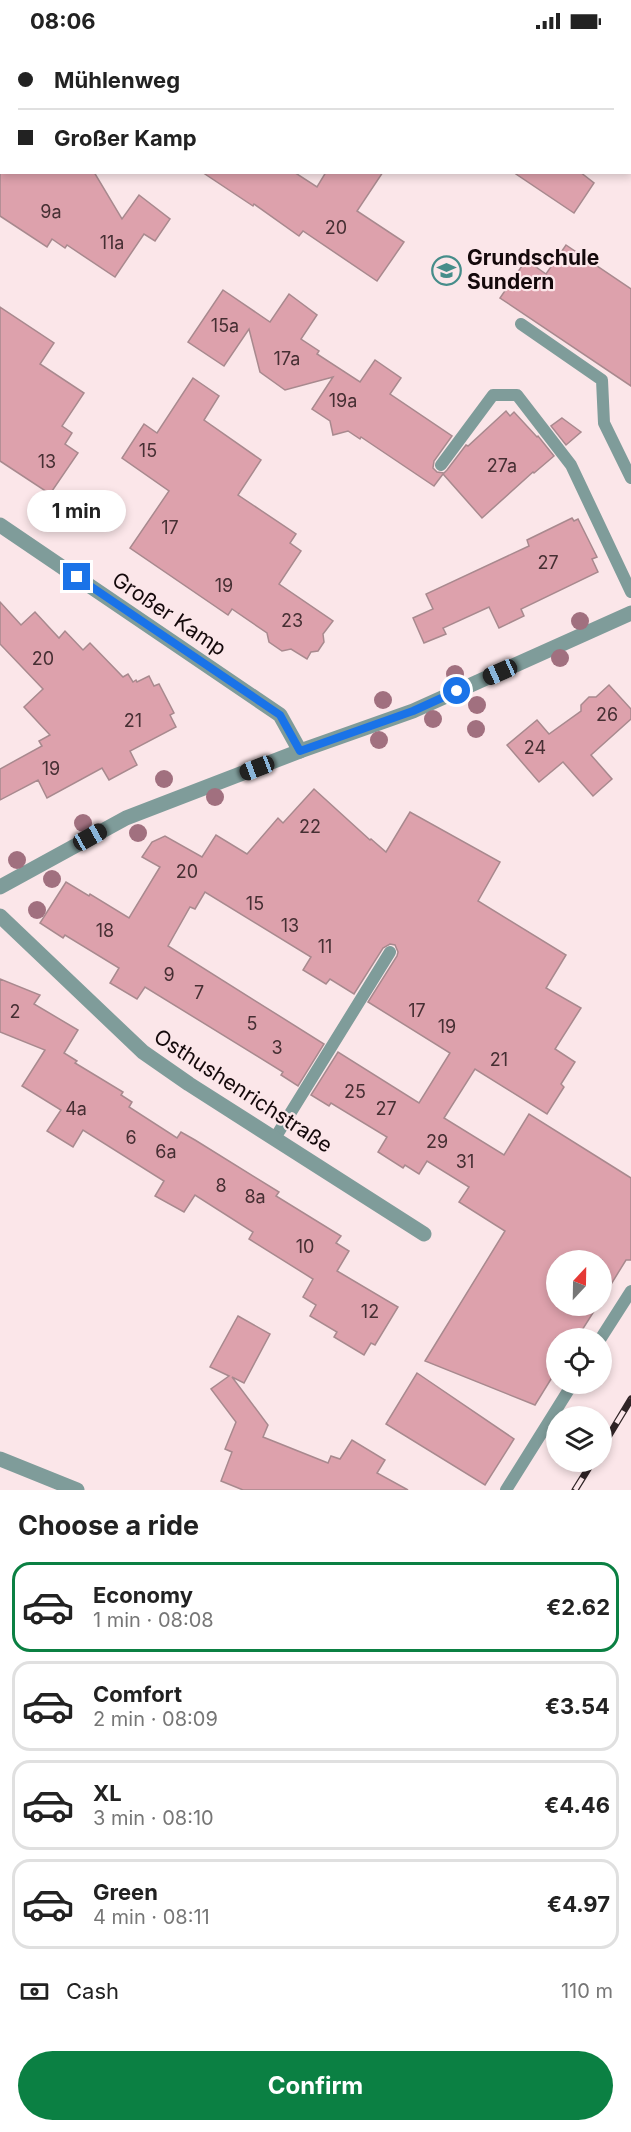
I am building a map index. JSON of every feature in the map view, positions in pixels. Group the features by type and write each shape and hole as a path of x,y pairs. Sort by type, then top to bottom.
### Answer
{"street":[{"name":"Großer Kamp","path":"0,525 280,715 300,751"},
{"path":"0,887 126,818 300,751 413,711 631,613"},
{"name":"Osthushenrichstraße","path":"0,916 143,1052 424,1234"},
{"path":"0,1459 77,1490"}],"lane":[{"path":"521,324 602,380 604,423 631,478"},
{"path":"441,465 493,395 517,395 571,465 631,592"},
{"path":"275,1138 390,952"},
{"path":"608,1328 631,1291"},
{"path":"506,1490 566,1394"}],"building":[{"path":"0,174 95,174 122,219 139,195 170,219 155,241 144,234 115,277 67,245 65,248 52,239 47,247 0,216"},
{"path":"205,174 297,174 317,187 325,174 382,174 357,211 404,242 377,281 303,231 299,236 254,204 253,206"},
{"path":"516,174 583,174 594,183 574,213"},
{"path":"566,245 631,289 631,386 500,298 526,260 546,274"},
{"path":"223,290 270,322 289,294 317,315 301,339 319,351 317,354 360,382 375,360 401,378 390,394 452,436 434,461 433,468 437,472 444,473 466,445 468,446 506,411 510,416 514,412 554,456 482,518 443,474 434,486 361,437 360,439 348,431 333,435 330,421 312,409 333,377 285,390 260,372 249,329 224,366 188,342"},
{"path":"0,307 54,343 40,364 84,393 62,426 72,433 65,444 78,453 50,494 0,461"},
{"path":"193,378 219,396 204,420 261,460 238,495 296,534 290,543 301,551 279,584 333,621 323,634 324,642 318,651 311,652 307,659 291,649 282,651 269,642 267,633 232,609 228,615 130,548 169,491 122,458 144,424 157,433"},
{"path":"562,418 581,432 566,445 551,426"},
{"path":"572,518 574,521 578,519 597,557 592,559 598,572 521,609 524,616 499,628 489,607 443,628 446,634 424,643 413,618 433,609 426,594 529,546 527,540"},
{"path":"0,602 21,625 35,612 59,638 65,631 83,650 90,643 123,677 128,674 133,682 149,676 154,686 159,684 174,713 170,715 176,727 130,751 137,765 109,780 102,768 47,798 38,780 0,800 0,769 42,746 39,741 50,735 24,707 43,689 0,644"},
{"path":"609,685 631,709 631,719 591,755 612,779 593,796 563,762 539,782 507,745 537,720 549,734 581,711 581,705 589,697 596,697"},
{"path":"314,789 386,852 410,812 500,862 478,901 566,955 546,988 581,1008 555,1049 575,1062 561,1084 564,1087 547,1114 475,1069 444,1118 504,1155 529,1114 631,1178 631,1260 626,1260 612,1283 612,1250 546,1250 546,1316 591,1316 583,1328 546,1328 546,1387 535,1405 425,1361 505,1231 459,1202 469,1187 427,1161 419,1174 405,1165 403,1168 378,1152 387,1137 331,1103 329,1106 311,1095 338,1052 419,1103 450,1053 368,1002 397,956 395,945 390,944 383,948 354,994 330,979 326,984 303,970 311,957 205,892 195,909 190,907 168,946 324,1044 298,1086 281,1075 283,1072 145,987 137,999 110,983 119,968 65,935 63,938 40,923 66,882 129,918 160,867 142,857 152,842 165,836 202,857 216,835 247,854 278,818 283,823"},
{"path":"0,979 40,995 34,1004 78,1030 64,1053 77,1061 75,1063 123,1092 121,1095 132,1102 129,1107 177,1138 181,1132 195,1140 279,1192 276,1196 341,1236 336,1243 349,1251 337,1271 398,1307 375,1345 371,1343 364,1355 334,1337 337,1332 310,1316 316,1305 303,1297 313,1279 249,1239 253,1232 195,1195 184,1212 155,1196 164,1181 83,1130 73,1147 47,1131 61,1110 22,1086 45,1050 0,1032"},
{"path":"238,1316 270,1334 244,1383 232,1377 268,1425 263,1437 328,1463 331,1456 340,1459 352,1440 385,1460 377,1473 408,1490 243,1490 221,1481 232,1452 225,1449 236,1422 211,1389 229,1376 210,1367"},
{"path":"417,1373 514,1439 485,1485 386,1424"}],"railway":[{"path":"612,1430 631,1399"},
{"path":"575,1490 586,1472"}],"place":[{"name":"Grundschule Sundern","path":"446,270"}],"route":[{"path":"77,577 280,715 300,751 413,711 457,691"}]}
